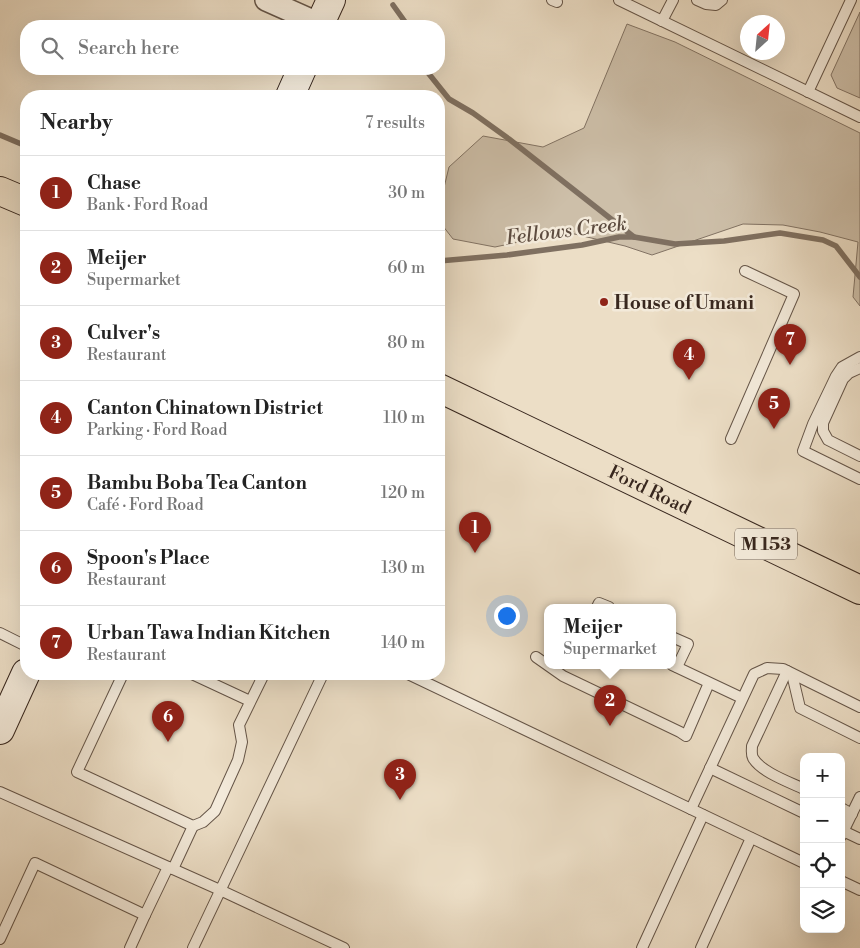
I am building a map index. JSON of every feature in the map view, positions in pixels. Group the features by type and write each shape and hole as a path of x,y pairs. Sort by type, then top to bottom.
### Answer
{"main road":[{"path":"322,20 331,0"},
{"path":"293,90 299,75"},
{"path":"0,191 20,199"},
{"name":"Ford Road","path":"445,391 860,590"},
{"path":"0,730 23,680"}],"street":[{"path":"266,0 309,20"}],"lane":[{"path":"619,0 860,118"},
{"path":"662,21 673,0"},
{"path":"696,0 706,4 716,4 722,0"},
{"path":"808,92 851,0"},
{"path":"730,439 794,294 745,271"},
{"path":"860,357 842,367 836,376 813,424 803,451 860,480"},
{"path":"860,368 849,373 843,379 823,423 823,431 828,440 860,456"},
{"path":"0,633 20,643"},
{"path":"676,639 688,644 676,663"},
{"path":"536,657 544,663"},
{"path":"676,667 742,698"},
{"path":"691,809 754,674 767,668 782,669 860,707"},
{"path":"553,669 563,676 686,736 709,682"},
{"path":"790,672 800,708 860,738"},
{"path":"790,672 752,746 752,756 758,765 800,788"},
{"path":"120,680 77,772 192,826"},
{"path":"205,680 250,701"},
{"path":"130,948 145,915 192,826 203,822 215,811 238,760 242,742 239,725 261,680"},
{"path":"193,948 320,680"},
{"path":"421,680 800,861"},
{"path":"710,768 800,811"},
{"path":"0,792 220,890 342,948"},
{"path":"845,827 860,797"},
{"path":"845,810 852,814"},
{"path":"642,948 703,815"},
{"path":"845,834 860,839"},
{"path":"700,948 751,838"},
{"path":"0,939 35,863 145,915"},
{"path":"845,883 860,890"}],"shaded area":[{"path":"860,12 860,98 837,88 831,75"},
{"path":"627,24 675,42 860,133 860,306 853,297 858,242 783,225 743,224 652,255 625,246 566,232 495,247 453,239 445,229 445,183 449,167 483,136 543,147 584,128"}],"waterway":[{"path":"393,5 404,20"},
{"path":"430,75 442,90"},
{"path":"445,94 449,99 473,113 509,139 634,237"},
{"name":"Fellows Creek","path":"0,135 20,143"},
{"name":"Fellows Creek","path":"445,260 507,255 582,245 619,237 634,237 675,244 724,241 780,233 823,240 836,246 860,277"}],"place":[{"name":"House of Umani","path":"604,302"},
{"name":"Urban Tawa Indian Kitchen","path":"790,365"},
{"name":"Canton Chinatown District","path":"689,380"},
{"name":"Bambu Boba Tea Canton","path":"774,429"},
{"name":"Chase","path":"475,553"},
{"name":"Meijer","path":"610,726"},
{"name":"Spoon's Place","path":"168,742"},
{"name":"Culver's","path":"400,800"}]}
